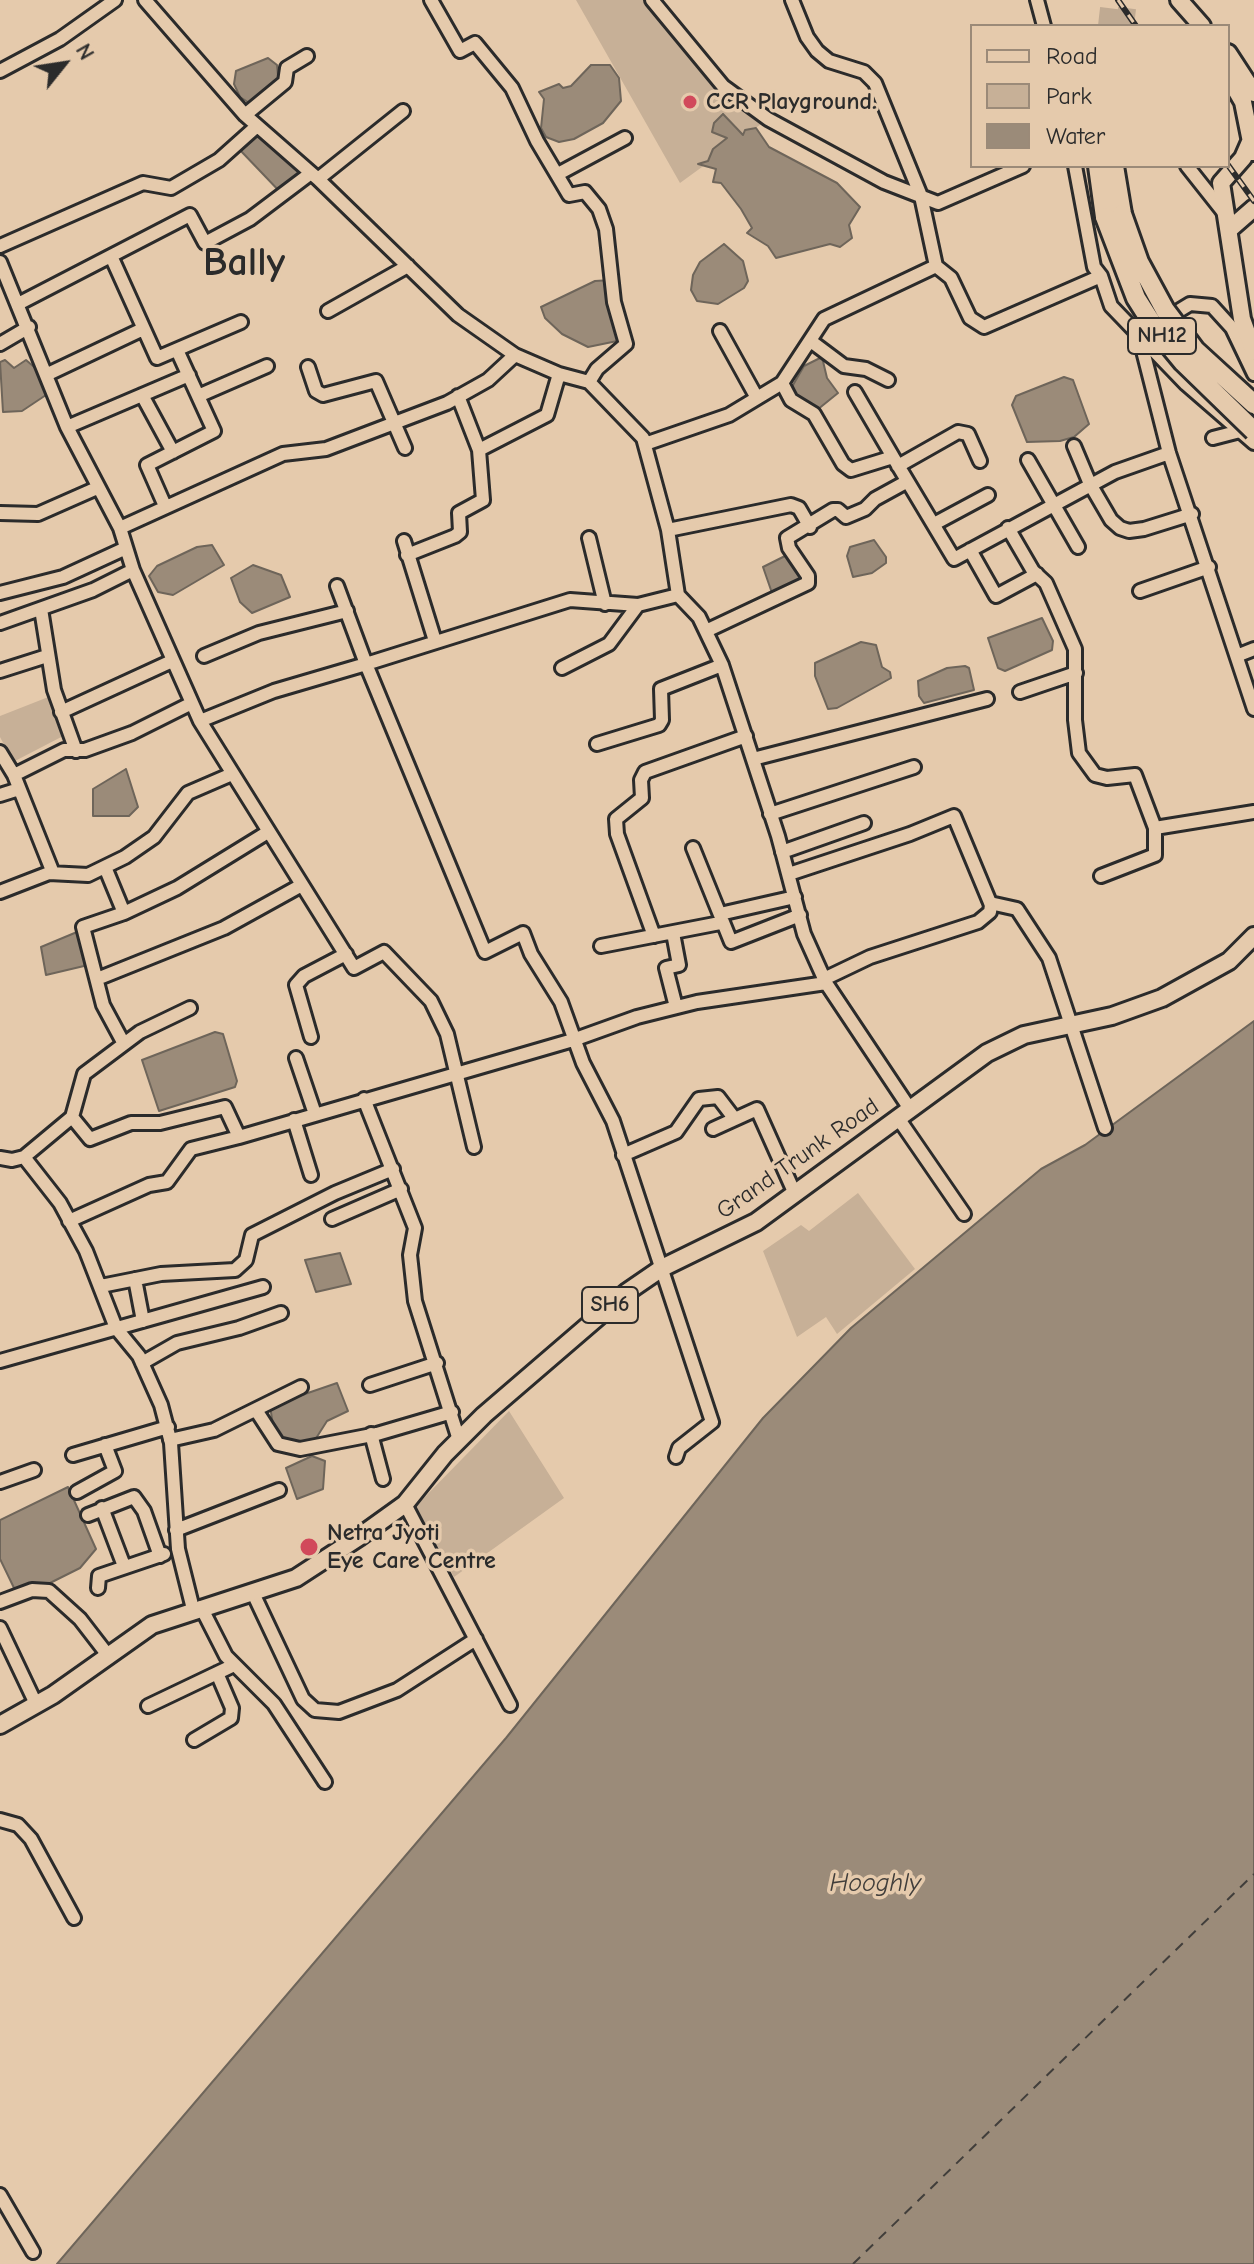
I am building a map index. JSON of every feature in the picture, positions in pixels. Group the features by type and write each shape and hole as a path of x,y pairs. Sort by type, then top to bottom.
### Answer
{"highway":[{"name":"NH12","path":"1099,168 1130,284 1155,328 1247,431"},
{"name":"NH12","path":"1114,168 1113,216 1165,310 1195,350 1254,404"}],"main road":[{"path":"1178,1 1195,24"},
{"path":"1230,56 1254,93"},
{"path":"1230,79 1243,102 1252,148 1221,183 1242,319 1254,352"},
{"path":"1229,223 1254,208"},
{"name":"Grand Trunk Road","path":"0,1725 152,1625 296,1578 405,1504 459,1440 593,1318 662,1268 739,1234 1005,1043 1134,1009 1185,986 1229,961 1254,936"}],"street":[{"path":"0,71 60,39 115,0"},
{"path":"145,0 245,115 314,176 458,315 515,355 559,374 589,382 632,424 645,444 668,530 678,595 699,617 722,665 800,915 825,981 964,1214"},
{"path":"431,0 460,51 475,43 512,88 537,141 569,195 585,192 599,209 606,229 614,302 626,344 597,369 589,382"},
{"path":"652,0 723,86 768,119 884,182 938,203 1018,168"},
{"path":"792,0 807,37 817,51 829,61 864,72 875,83 921,196 936,266 951,278 970,318 984,327 1101,276"},
{"path":"1037,0 1043,24"},
{"path":"245,115 285,82 287,68 307,56"},
{"path":"18,304 190,215 205,243 250,219 403,111"},
{"path":"0,246 143,183 171,188 219,160 257,126"},
{"path":"558,174 625,138"},
{"path":"1075,168 1094,267 1101,276 1111,306 1186,384 1247,431 1254,443"},
{"path":"1188,168 1229,223"},
{"path":"111,256 157,358 241,322"},
{"path":"0,262 29,327 67,427 120,528 133,570 200,721 300,886 354,968 384,952 431,1001 447,1034 474,1147"},
{"path":"328,311 408,266"},
{"path":"645,444 729,415 782,383 812,342 824,319 936,266"},
{"path":"1139,335 1190,304 1201,303 1223,314 1254,374"},
{"path":"0,344 29,327"},
{"path":"48,374 143,329"},
{"path":"720,331 757,398"},
{"path":"1139,335 1169,453 1239,655 1254,709"},
{"path":"812,342 844,366 866,369 888,380"},
{"path":"165,506 147,465 214,431 177,350"},
{"path":"120,528 283,454 326,449 458,396 488,380 515,355"},
{"path":"198,396 267,366"},
{"path":"308,367 316,391 323,395 376,381 405,448"},
{"path":"479,450 547,415 559,374"},
{"path":"67,427 189,375"},
{"path":"782,383 791,400 814,414 843,464 851,470 895,462 958,432 968,434 980,461"},
{"path":"855,392 954,559 1090,484 1169,453"},
{"path":"142,395 173,452"},
{"path":"407,555 455,536 460,532 459,513 482,502 479,450 458,396"},
{"path":"1213,438 1247,431"},
{"path":"1074,446 1090,484 1111,520 1129,531 1192,514"},
{"path":"1028,460 1078,547"},
{"path":"706,631 808,583 808,576 789,548 787,538 810,527 833,510 846,517 865,509 875,499 906,482"},
{"path":"0,513 38,514 97,488"},
{"path":"934,524 988,495"},
{"path":"668,530 791,505 799,508 810,527"},
{"path":"1008,528 1058,606 1075,649 1075,720 1079,753 1095,775 1107,778 1135,775 1155,828 1155,855 1101,876"},
{"path":"589,538 605,604"},
{"path":"404,541 435,641"},
{"path":"0,593 63,577 126,548"},
{"path":"970,550 996,596 1037,574"},
{"path":"1140,591 1209,567"},
{"path":"0,623 133,570"},
{"path":"337,586 485,952 523,933 531,954 561,1002 573,1040 608,1109 712,1422 679,1448 676,1457"},
{"path":"200,721 274,691 570,600 638,605 678,595"},
{"path":"562,668 609,644 638,605"},
{"path":"41,609 47,656 61,712 76,751"},
{"path":"204,656 259,633 347,611"},
{"path":"1239,655 1254,649"},
{"path":"0,671 47,656"},
{"path":"61,712 172,661"},
{"path":"597,744 659,725 662,722 661,689 722,665"},
{"path":"1020,692 1076,673"},
{"path":"753,759 987,699"},
{"path":"14,775 64,750 76,751 132,733 192,703"},
{"path":"654,936 617,834 616,819 642,798 641,780 645,772 746,736"},
{"path":"0,752 14,775 53,873"},
{"path":"770,814 914,767"},
{"path":"0,892 53,873 88,875 105,867 145,845 188,793 232,774"},
{"path":"0,795 19,789"},
{"path":"1155,828 1254,812"},
{"path":"69,1221 149,1185 167,1182 191,1149 455,1075 573,1040 637,1017 676,1007 825,981 870,957 978,922 990,912 990,903 954,816 789,874"},
{"path":"782,852 864,823"},
{"path":"124,1044 103,1005 83,927 124,913 177,888 268,832"},
{"path":"693,848 728,938 734,942 800,915"},
{"path":"105,867 124,913"},
{"path":"97,979 224,928 300,886"},
{"path":"601,946 673,933 795,897"},
{"path":"990,903 1014,907 1044,948 1105,1128"},
{"path":"673,933 679,965 666,968 676,1007"},
{"path":"1229,961 1254,944"},
{"path":"311,1037 296,985 304,976 346,954"},
{"path":"0,1158 12,1160 24,1157 72,1117 84,1074 124,1044 173,1014 190,1008"},
{"path":"296,1058 315,1114"},
{"path":"623,1155 676,1132 699,1099 718,1097 734,1118"},
{"path":"364,1099 416,1234 410,1255 412,1287 459,1440"},
{"path":"72,1117 90,1139 131,1123 160,1123 225,1107 239,1137"},
{"path":"713,1129 754,1110 761,1114 795,1194"},
{"path":"294,1120 311,1175"},
{"path":"24,1157 69,1221 101,1286 116,1328 142,1363 169,1434 178,1549 197,1608 234,1665 274,1704 325,1782"},
{"path":"101,1286 161,1274 235,1270 246,1260 252,1235 327,1197 393,1169"},
{"path":"332,1219 401,1189"},
{"path":"135,1279 143,1321"},
{"path":"0,1361 263,1287"},
{"path":"142,1363 177,1343 239,1328 281,1313"},
{"path":"370,1385 437,1363"},
{"path":"73,1455 105,1445 214,1430 301,1387"},
{"path":"256,1410 278,1444 300,1449 452,1412"},
{"path":"371,1434 383,1479"},
{"path":"77,1492 115,1471 105,1445"},
{"path":"0,1482 34,1470"},
{"path":"176,1530 279,1490"},
{"path":"88,1515 134,1497 149,1523 160,1556"},
{"path":"405,1504 510,1705"},
{"path":"102,1508 124,1566"},
{"path":"98,1588 99,1576 178,1549"},
{"path":"0,1602 32,1590 49,1591 80,1619 107,1654"},
{"path":"253,1593 303,1699 315,1710 330,1712 351,1709 397,1690 476,1639"},
{"path":"0,1628 36,1704"},
{"path":"148,1706 234,1665"},
{"path":"194,1740 231,1718 232,1708 217,1673"},
{"path":"0,1820 18,1825 31,1839 74,1918"},
{"path":"0,2195 33,2252"}],"green space":[{"name":"CCR Playground.","path":"576,0 652,0 723,86 768,119 680,183"},
{"path":"56,694 67,734 13,762 0,737 0,716"},
{"path":"858,1193 915,1269 837,1334 826,1317 797,1337 763,1251 801,1225 809,1231"},
{"path":"509,1411 564,1498 454,1577 415,1507"}],"water":[{"path":"268,58 277,65 279,86 254,106 240,97 234,84 236,71"},
{"path":"591,65 610,65 619,78 621,101 603,123 574,139 559,142 546,137 541,128 544,99 539,92 559,84 563,88 571,86"},
{"path":"723,114 743,135 745,130 756,128 769,147 837,183 860,207 849,225 852,238 840,247 830,244 776,258 768,246 747,233 752,228 741,209 721,183 713,182 716,169 698,164 708,161 713,149 727,138 712,132 714,123"},
{"path":"258,133 298,168 301,175 283,195 239,149"},
{"path":"724,244 743,261 748,281 744,288 718,304 697,301 691,290 693,275 700,262"},
{"path":"611,280 627,339 588,347 562,334 545,318 541,307 595,281"},
{"path":"822,357 827,378 838,393 817,410 794,399 793,385 804,366"},
{"path":"5,360 14,368 26,360 40,372 46,395 22,411 3,412 0,362"},
{"path":"1064,377 1073,380 1089,424 1074,437 1060,441 1027,442 1012,405 1016,396"},
{"path":"874,540 886,557 886,563 872,573 853,577 847,556 850,547"},
{"path":"212,545 224,565 173,595 158,592 149,576 157,566 197,547"},
{"path":"793,552 805,584 790,593 772,593 763,567"},
{"path":"253,565 281,575 290,597 252,613 240,602 231,578"},
{"path":"1042,618 1053,641 1052,650 1005,671 998,668 988,638"},
{"path":"861,642 876,645 882,667 890,672 891,678 837,708 828,709 815,676 815,663"},
{"path":"947,668 969,668 974,690 924,703 919,696 918,681"},
{"path":"126,769 138,807 129,816 93,816 93,789"},
{"path":"77,932 89,948 84,966 46,975 41,947"},
{"name":"Hooghly","path":"1254,1021 1254,2264 57,2264 506,1738 763,1418 851,1328 1041,1169 1085,1145"},
{"path":"215,1032 223,1034 237,1081 235,1087 159,1111 142,1060"},
{"path":"340,1253 351,1284 316,1292 305,1260"},
{"path":"337,1383 348,1411 327,1421 313,1443 292,1454 276,1444 270,1406"},
{"path":"312,1456 325,1461 323,1489 297,1499 286,1468"},
{"path":"68,1487 96,1549 80,1568 28,1594 15,1590 0,1559 0,1520"}],"ferry route":[{"path":"853,2264 1254,1874"}],"tunnel":[{"path":"1107,24 1110,0"},
{"path":"1125,24 1128,0"}],"railway":[{"path":"1118,0 1135,24"},
{"path":"1230,168 1254,201"}],"place":[{"name":"CCR Playground.","path":"690,102"},
{"name":"Netra Jyoti Eye Care Centre","path":"309,1547"}],"district":[{"name":"Bally","path":"244,264"}]}
